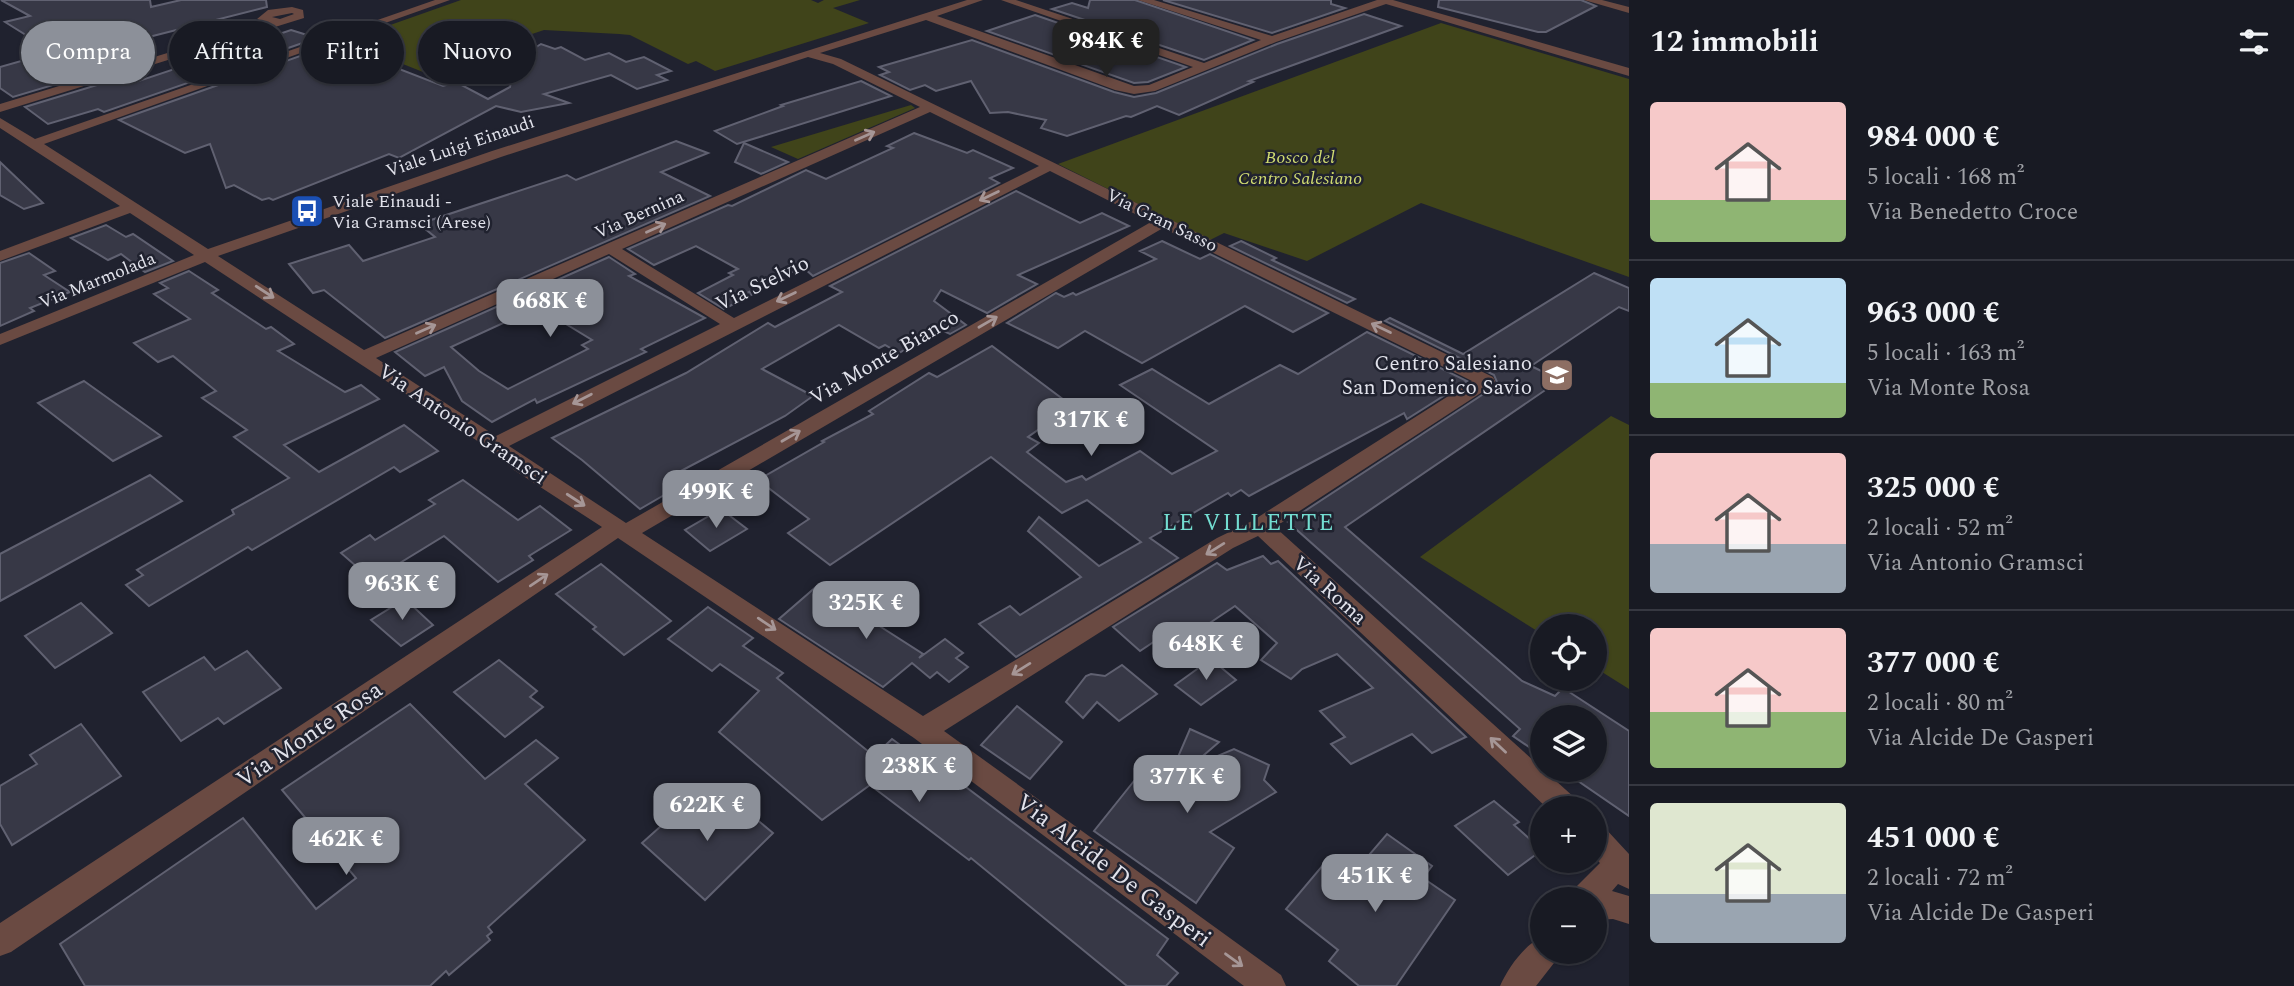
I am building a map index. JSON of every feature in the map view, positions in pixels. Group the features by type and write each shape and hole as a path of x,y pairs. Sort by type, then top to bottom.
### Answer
{"street":[{"path":"384,21 445,0"},
{"name":"Viale Luigi Einaudi","path":"208,254 566,130 978,0"},
{"path":"1006,0 1203,67"},
{"path":"1143,0 1272,40"},
{"path":"1589,0 1629,10"},
{"path":"926,16 1119,87 1134,90 1151,88 1272,40 1384,1 1629,72"},
{"path":"155,49 278,11 299,12 300,16 287,21"},
{"path":"292,20 301,24"},
{"name":"Via Gran Sasso","path":"825,48 837,61"},
{"path":"32,144 301,50"},
{"name":"Via Gran Sasso","path":"806,54 837,61 1486,381 1260,526"},
{"path":"0,108 77,84"},
{"name":"Via Bernina","path":"363,356 931,107"},
{"name":"Via Antonio Gramsci","path":"0,122 363,356 496,444 521,465 923,730"},
{"name":"Via Stelvio","path":"496,444 1051,165"},
{"path":"0,256 131,207"},
{"name":"Via Monte Bianco","path":"622,530 1164,221"},
{"path":"610,248 732,324"},
{"name":"Via Marmolada","path":"0,340 208,254"},
{"path":"923,730 1225,543 1260,526"},
{"name":"Via Roma","path":"1260,526 1553,796"},
{"name":"Via Monte Rosa","path":"0,941 482,618 622,530"},
{"name":"Via Alcide De Gasperi","path":"923,730 1270,986"},
{"path":"1601,887 1624,869 1607,850"},
{"path":"1607,905 1629,910"},
{"path":"1516,986 1533,964"}],"green space":[{"path":"461,0 811,0 818,3 824,0 860,0 833,8 869,23 715,71 696,61 688,64 630,35 544,30 536,33 536,21 418,21 418,70 404,64 404,21 402,21"},
{"name":"Bosco del Centro Salesiano","path":"1441,23 1629,79 1629,277 1421,203 1307,261 1224,233 1210,240 1058,164"},
{"path":"911,105 915,108 798,159 771,147"},
{"path":"1611,416 1629,425 1629,689 1607,675 1607,614 1530,614 1530,626 1420,557"}],"building":[{"path":"1,0 150,0 151,7 181,0 266,0 267,7 212,21 169,21 169,32 155,35 155,21 21,21 21,32 5,22 30,16"},
{"path":"1090,0 1135,0 1253,40 1204,60 1052,9 1072,3 1088,8"},
{"path":"1163,0 1331,0 1331,4 1345,8 1272,33"},
{"path":"1439,0 1581,0 1596,6 1546,32 1538,32 1438,7"},
{"path":"1364,14 1401,26 1249,81 1253,82 1179,115 1157,106 1131,117 1126,116 1067,136 1041,128 1046,120 1008,112 990,113 971,81 936,91 925,85 910,90 880,75 889,72 879,67 972,40 1134,97 1156,93 1277,44"},
{"path":"1035,15 1186,67 1148,82 1134,83 987,31"},
{"path":"287,31 301,33 301,44 287,48"},
{"path":"541,44 555,49 561,47 585,60 609,53 626,62 644,57 671,71 657,75 667,80 637,89 611,75 544,94 569,103 521,112 496,106 399,158 389,154 273,200 262,200 234,185 226,188 210,144 185,153 119,120 221,84 287,84 287,61 301,56 301,84 404,84 404,71 418,76 418,84 460,84 488,99 510,87 511,84 536,84 536,47"},
{"path":"21,61 21,84 56,84 13,97 0,88 0,67"},
{"path":"169,71 169,84 185,84 104,112 98,109 48,124 25,107 100,84 155,84 155,76"},
{"path":"861,81 891,96 737,144 715,131 783,106 781,105"},
{"path":"914,133 967,153 973,150 1013,168 990,178 999,183 813,276 805,269 795,273 791,271 749,292 753,294 724,309 698,293 733,275 729,273 738,269 696,246 654,265 628,249 728,205 732,206 806,170 826,179 893,148 887,146"},
{"path":"676,141 708,153 661,172 710,196 385,338 324,290 313,293 289,264 349,245 363,261 435,237 419,224 567,175 576,180"},
{"path":"744,143 788,162 761,174 735,162"},
{"path":"0,162 43,203 24,209 0,195"},
{"path":"1016,191 1080,223 1102,213 1129,226 1018,275 1037,284 987,313 941,290 934,301 966,325 950,334 939,329 899,353 885,345 879,348 839,325 762,369 813,396 785,416 679,472 690,480 640,509 552,438 686,373 768,323 775,327 842,292 830,286"},
{"path":"106,225 126,237 133,234 173,261 145,272 121,254 108,260 71,238"},
{"path":"1162,241 1200,259 1210,254 1328,313 1293,332 1245,306 1142,363 1085,331 1058,348 1007,323 1056,293 1064,297 1073,293 1076,295 1156,259 1140,251"},
{"path":"1241,241 1276,258 1272,260 1355,299 1347,303 1230,246"},
{"path":"29,253 55,271 44,275 70,292 30,308 34,311 0,326 0,263"},
{"path":"609,257 635,274 629,276 705,318 641,349 646,352 537,403 535,399 492,422 462,401 444,367 425,376 395,352","holes":["538,307 592,340 582,345 588,349 508,389 479,371 451,347"]},
{"path":"189,271 218,290 212,293 266,329 271,327 294,344 278,351 345,392 361,385 379,399 284,445 319,472 404,425 438,451 400,472 394,467 252,550 248,547 149,606 126,585 143,575 137,570 234,514 232,510 289,478 234,437 247,430 202,398 216,391 173,356 158,362 134,343 190,319 154,294 168,288 160,283"},
{"path":"1594,273 1629,288 1629,311 1619,307 1531,366 1560,380 1345,527 1522,681 1530,685 1530,691 1544,691 1555,696 1560,691 1568,691 1589,705 1530,705 1530,748 1513,736 1520,729 1288,522 1494,387 1497,382 1494,375 1385,321 1390,318 1463,354"},
{"path":"1367,332 1467,381 1407,419 1404,413 1249,496 1241,490 1231,496 1228,493 1150,538 1178,558 1016,657 979,624 1010,606 1020,615 1081,577 1028,531 1039,517 1099,566 1141,542 1087,500 1062,513 991,457 830,565 788,533 809,519 758,480 873,414 869,411 929,373 937,377 992,346 1072,406 1028,437 1039,443 1027,452 1066,482 1082,476 1086,480 1140,451 1172,474 1217,451 1120,385 1152,369 1209,404 1280,365 1298,374"},
{"path":"84,381 161,436 113,461 38,403"},
{"path":"150,475 182,501 0,601 0,554"},
{"path":"463,480 518,520 540,506 571,530 529,556 533,560 498,582 444,536 372,580 341,553 370,535 375,540 435,504 429,500"},
{"path":"721,509 747,529 710,551 685,530"},
{"path":"1263,556 1271,564 1278,561 1466,737 1432,753 1412,734 1351,764 1331,744 1345,737 1320,711 1373,688 1337,654 1302,669 1291,679 1261,660 1277,643 1235,606 1186,639 1173,629 1140,651 1113,627 1217,563 1227,570"},
{"path":"601,564 671,621 624,655 593,629 596,627 556,594"},
{"path":"817,586 923,654 919,658 945,639 963,653 956,658 968,667 949,682 937,672 930,678 912,663 883,687 779,619"},
{"path":"405,599 433,625 401,646 371,620"},
{"path":"81,603 112,633 55,668 25,636"},
{"path":"708,607 753,638 743,646 783,673 777,678 874,756 892,739 929,766 934,763 1168,939 1157,955 1178,973 1166,986 1127,986 971,858 969,860 870,785 822,820 719,732 759,691 720,664 712,671 668,639"},
{"path":"247,651 281,688 224,724 218,718 181,741 143,692 204,657 215,670"},
{"path":"1211,659 1236,680 1201,705 1175,685"},
{"path":"499,660 537,691 530,697 543,707 505,737 454,692"},
{"path":"1122,665 1157,694 1119,721 1097,702 1083,718 1066,702 1086,676 1105,676"},
{"path":"410,704 485,779 536,740 558,758 525,784 585,840 488,927 492,932 487,936 490,940 449,975 446,971 430,986 85,986 60,944 243,818 316,909 356,878 282,790"},
{"path":"1017,706 1062,742 1030,779 981,745"},
{"path":"1607,717 1629,731 1629,816 1607,801 1607,796 1600,796 1579,782 1607,782"},
{"path":"81,724 121,776 12,845 0,824 0,786 37,764 30,755"},
{"path":"1190,729 1219,742 1189,768 1234,749 1269,765 1264,780 1276,792 1210,832 1234,848 1196,903 1094,831 1134,781 1160,799"},
{"path":"699,792 727,816 738,804 773,833 705,900 642,843"},
{"path":"1494,801 1519,822 1514,825 1530,839 1530,859 1508,875 1455,826"},
{"path":"1387,834 1432,866 1423,878 1455,900 1396,986 1359,986 1329,961 1338,950 1286,909 1323,865 1346,882"}],"place":[{"name":"Viale Einaudi - Via Gramsci (Arese)","path":"307,211"},
{"name":"Centro Salesiano San Domenico Savio","path":"1557,375"}],"district":[{"name":"LE VILLETTE","path":"1249,522"}]}
